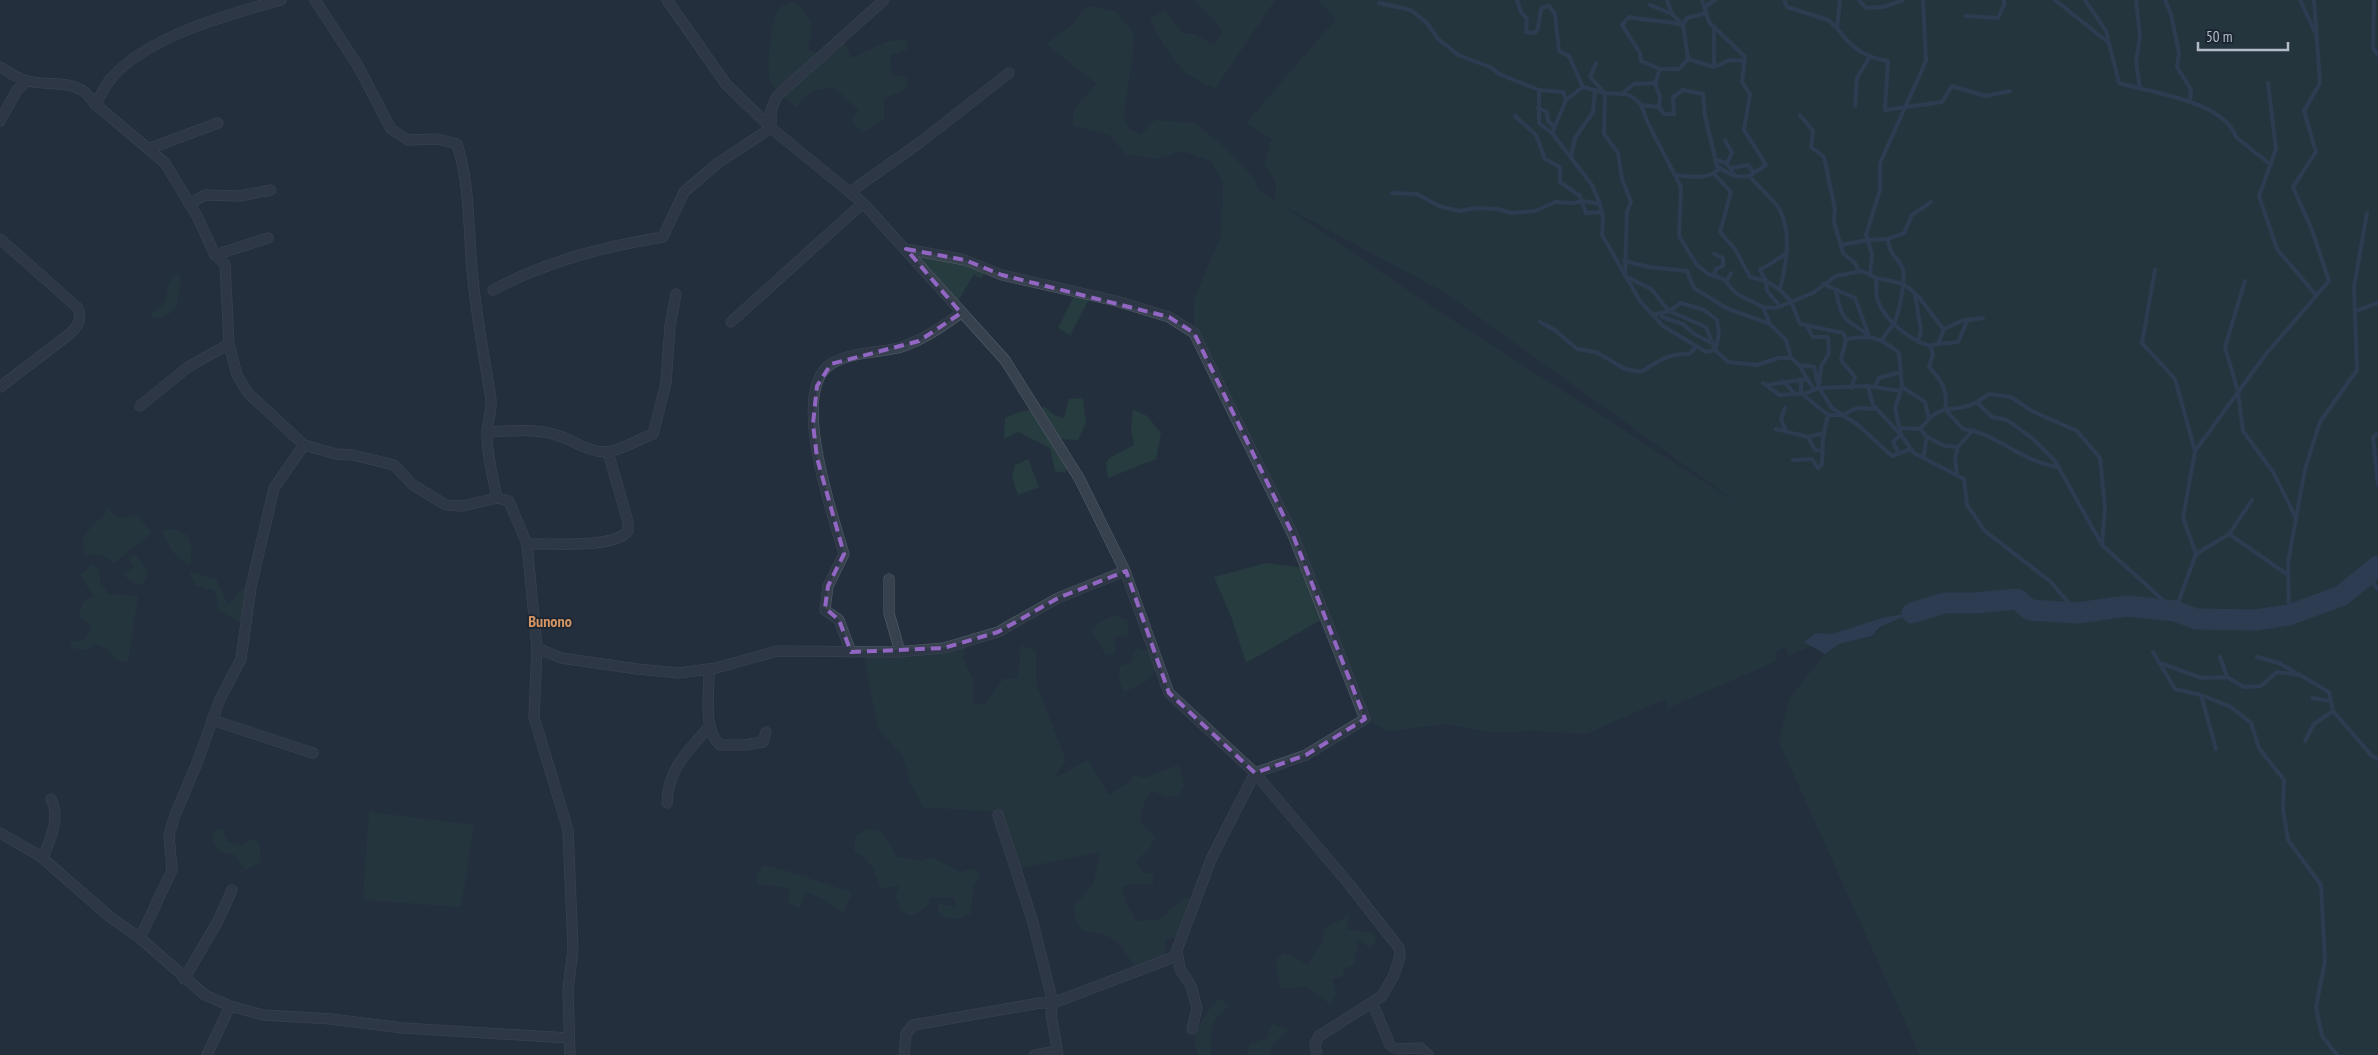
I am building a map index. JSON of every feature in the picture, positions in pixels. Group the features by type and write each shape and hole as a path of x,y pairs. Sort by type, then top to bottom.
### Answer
{"street":[{"path":"95,104 109,82 119,71 154,47 201,24 281,0"},
{"path":"315,0 358,66 391,129 408,140 438,139 457,144 471,227 473,279 479,333 491,402 487,432 490,464 498,498"},
{"path":"668,0 726,84 771,128 863,203 1005,360 1079,478 1125,571 1168,691 1255,773 1349,884 1399,948 1400,956 1391,982 1382,996 1319,1036 1316,1043 1316,1055"},
{"path":"771,128 771,110 777,96 884,0"},
{"path":"0,66 27,81 72,85 88,93 95,104 165,163 189,204 215,255 225,264 229,344 238,375 248,393 304,445 336,454 353,455 394,465 413,485 446,505 462,506 498,498 509,501 527,544 537,648 534,717 568,830 573,950 568,990 570,1055"},
{"path":"850,192 922,141 1009,73"},
{"path":"0,121 17,90 27,81"},
{"path":"148,149 218,124"},
{"path":"493,290 528,272 581,254 663,237 684,192 718,162 771,128"},
{"path":"189,204 205,195 239,196 271,190"},
{"path":"731,322 863,203"},
{"path":"215,255 268,238"},
{"path":"0,239 78,308 81,316 80,324 71,333 0,387"},
{"path":"904,1055 906,1034 913,1025 1040,1003 1053,1003 1169,959 1177,952 1209,864 1255,773 1306,755 1366,719 1293,536 1194,333 1169,317 1116,301 1002,275 965,260 906,249"},
{"path":"487,432 520,430 545,432 558,435 592,451 608,452 653,434 666,383 670,326 676,294"},
{"path":"850,652 840,621 825,608 828,586 844,554 817,458 813,424 817,386 825,370 831,364 919,341 962,313"},
{"path":"140,406 188,367 229,344"},
{"path":"140,938 172,870 169,835 220,699 240,659 251,588 274,488 279,478 304,445"},
{"path":"527,544 597,542 615,540 624,536 628,531 628,522 608,452"},
{"path":"537,648 561,658 645,670 679,672 709,670 777,651 900,652 944,648 998,632 1058,598 1125,571"},
{"path":"889,579 889,613 900,652"},
{"path":"709,670 710,726 720,745 744,745 763,742 766,732"},
{"path":"212,720 312,753"},
{"path":"667,803 667,787 674,769 710,726"},
{"path":"43,858 57,809 51,799"},
{"path":"998,815 1032,919 1053,1003 1052,1014 1058,1053 1035,1055"},
{"path":"0,833 43,858 110,917 140,938 184,979 205,995 230,1006 263,1015 352,1021 403,1028 568,1038"},
{"path":"184,979 218,921 232,890"},
{"path":"1177,952 1180,969 1192,986 1197,1008 1192,1029"},
{"path":"1372,1002 1390,1045 1396,1050 1420,1048 1428,1055"},
{"path":"207,1055 230,1006"}],"highlighted area":[{"path":"906,249 965,260 1002,275 1169,317 1194,333 1293,535 1365,719 1306,755 1255,773 1169,693 1126,571 1058,598 998,632 944,648 851,652 839,620 825,608 828,586 844,554 817,458 813,424 817,386 831,364 919,341 961,313"}],"green space":[{"path":"1194,0 1275,0 1215,89 1185,73 1164,46 1150,19 1164,10 1184,34 1195,34 1214,45 1223,30"},
{"path":"1318,0 2378,0 2378,1055 1920,1055 1779,742 1789,699 1825,654 1839,644 1872,636 1885,625 1885,631 1886,625 1911,613 1885,617 1832,634 1816,633 1804,642 1811,646 1788,656 1785,648 1775,652 1777,661 1668,708 1665,699 1586,734 1539,731 1489,732 1447,724 1389,731 1365,719 1326,617 1246,663 1232,619 1214,577 1266,563 1306,568 1194,333 1194,299 1221,236 1223,182 1211,161 1182,151 1156,159 1125,154 1111,136 1073,125 1074,109 1097,84 1046,44 1069,27 1088,6 1115,11 1135,35 1124,116 1129,129 1141,135 1155,120 1194,123 1219,142 1254,178 1258,190 1275,201 1276,182 1264,164 1272,139 1246,123 1336,19","holes":["1282,205 1444,292 1743,507 1437,310"]},
{"path":"793,1 805,11 810,22 811,33 808,49 821,56 835,35 841,35 851,58 891,41 907,41 907,50 890,55 890,69 893,77 903,75 907,80 906,89 884,99 884,119 862,133 854,124 852,118 859,111 835,88 823,89 809,94 797,107 774,87 770,80 769,65 770,43 774,22 779,9"},
{"path":"918,257 965,260 987,269 981,279 974,274 957,303"},
{"path":"179,274 177,306 169,314 154,319 150,314 165,302 172,277"},
{"path":"1076,292 1091,296 1070,335 1058,328"},
{"path":"1083,398 1086,423 1078,440 1060,439 1072,457 1065,473 1055,471 1050,448 1018,432 1004,439 1005,418 1019,412 1045,407 1054,415 1064,418 1069,399"},
{"path":"1133,409 1147,416 1161,433 1156,459 1108,478 1106,463 1109,458 1134,445 1131,429"},
{"path":"1028,459 1039,487 1018,495 1012,478 1015,465"},
{"path":"108,508 118,518 137,516 152,533 114,563 101,555 85,555 82,540 94,523 103,518"},
{"path":"173,529 187,535 192,548 190,565 176,556 162,531"},
{"path":"134,553 148,572 144,583 137,585 123,575 134,566 129,560"},
{"path":"93,564 99,570 100,583 109,594 138,596 128,662 116,660 107,649 95,644 86,650 71,648 71,642 85,640 91,626 79,615 82,603 93,596 80,575"},
{"path":"189,571 216,579 228,605 246,585 253,585 247,620 239,621 219,611 215,591 195,585"},
{"path":"1115,615 1127,620 1129,637 1117,636 1113,640 1116,649 1114,654 1106,655 1091,631 1099,623"},
{"path":"968,642 963,658 973,680 974,704 986,703 1003,679 1018,678 1021,645 1036,651 1036,683 1066,761 1053,779 1088,760 1109,795 1129,782 1134,775 1144,778 1179,765 1184,783 1180,795 1169,797 1151,791 1146,798 1142,810 1140,822 1155,837 1150,848 1136,861 1143,872 1153,874 1153,884 1130,884 1122,888 1126,903 1136,921 1158,920 1185,898 1190,898 1179,937 1166,938 1164,961 1133,964 1123,949 1113,939 1101,933 1083,931 1076,920 1073,907 1093,885 1100,852 1012,870 1000,812 923,807 911,784 903,756 878,729 863,652"},
{"path":"1136,648 1147,651 1160,663 1145,682 1135,688 1123,691 1119,678 1120,666 1131,662"},
{"path":"369,812 474,825 461,907 363,900"},
{"path":"869,828 882,832 897,857 921,861 932,857 960,872 976,868 979,876 974,886 970,914 953,919 938,913 938,904 956,907 955,898 931,897 925,908 911,916 901,910 896,896 899,886 880,888 872,866 865,858 854,851 856,835"},
{"path":"215,830 223,830 227,841 241,845 251,839 259,843 261,863 249,867 246,871 235,855 218,851 212,837"},
{"path":"763,865 852,892 843,914 823,899 806,892 800,908 788,902 790,888 757,884 758,873"},
{"path":"1350,915 1346,929 1374,933 1376,942 1369,947 1356,939 1358,949 1354,954 1355,965 1344,969 1343,976 1332,979 1336,994 1330,1004 1307,987 1280,988 1276,960 1284,953 1308,964 1321,945 1325,928"},
{"path":"1219,998 1229,1006 1214,1022 1210,1040 1212,1055 1199,1055 1195,1038 1199,1025"},
{"path":"1272,1023 1288,1030 1271,1046 1270,1055 1243,1055 1248,1053 1250,1044 1267,1038"}],"water":[{"path":"1912,613 1880,627 1872,636 1839,644 1825,654 1804,642 1816,633 1832,634 1885,617"}],"waterway":[{"path":"1517,0 1521,12 1527,19 1526,32 1535,33 1538,28 1541,8 1549,6 1555,14 1559,51 1569,56 1583,87 1604,93 1628,95 1637,100 1641,105 1659,107 1664,114 1674,114 1673,97 1683,90 1703,94 1705,116 1717,166 1736,176 1749,176"},
{"path":"1667,0 1672,14 1683,25 1688,59"},
{"path":"1702,0 1709,22 1745,57 1742,82 1750,94 1744,130 1766,165 1749,176 1778,207 1784,220 1787,250 1780,290 1791,301 1800,324 1843,333 1846,339 1875,338 1899,353 1902,387 1895,408 1901,435 1914,453 1964,479 1967,505 1985,531 2051,582 2077,613"},
{"path":"1705,7 1715,0"},
{"path":"1784,0 1787,7 1828,20 1837,28"},
{"path":"1840,0 1837,28 1842,35 1865,54 1888,61 1885,110 1942,102 1952,86 1986,96 2010,91"},
{"path":"1859,0 1866,8 1883,7 1903,0"},
{"path":"1870,275 1872,254 1866,235 1880,190 1880,163 1926,61 1923,0"},
{"path":"1966,16 1998,18 2004,5 2004,0"},
{"path":"2055,0 2109,43 2119,83 2185,100 2217,115 2229,125 2236,137 2271,165"},
{"path":"2085,0 2106,31 2109,43"},
{"path":"2136,0 2140,36 2136,62 2140,89"},
{"path":"2165,0 2171,14 2179,53 2177,67 2191,90 2190,101"},
{"path":"2300,0 2315,32"},
{"path":"2175,611 2196,554 2183,518 2195,451 2266,354 2329,281 2312,230 2293,187 2316,152 2304,111 2320,83 2314,0"},
{"path":"2374,0 2373,48 2378,55"},
{"path":"1379,3 1411,10 1427,23 1437,38 1458,55 1490,67 1499,74 1539,90 1563,92 1566,100"},
{"path":"1650,5 1672,14"},
{"path":"1659,107 1660,97 1655,83 1660,69 1641,61 1640,53 1622,25 1629,17 1683,25 1687,18 1707,13"},
{"path":"1714,27 1714,67"},
{"path":"1855,106 1857,78 1869,58"},
{"path":"1660,69 1679,69 1688,59 1714,67 1730,60 1744,61"},
{"path":"1596,63 1590,77 1605,93 1604,134 1618,153 1622,179 1631,202 1627,212 1625,276 1651,289 1669,311 1681,303 1704,310 1717,320 1719,334 1715,350"},
{"path":"1624,92 1634,84 1655,83"},
{"path":"2268,83 2276,149 2259,196 2277,249 2316,295"},
{"path":"1583,87 1566,100 1552,133 1592,185 1600,204 1603,218 1602,235 1640,301 1663,326 1706,352 1715,350 1728,362 1757,365 1779,358 1791,358"},
{"path":"1539,90 1539,123 1552,133"},
{"path":"1571,157 1575,138 1593,112 1595,90"},
{"path":"1641,105 1648,123 1681,187 1679,236 1697,265 1708,274 1723,279 1737,294 1763,307 1776,308 1813,293 1836,276 1862,271 1876,278 1877,299 1892,323 1914,339 1930,346 1933,354 1929,367 1945,391 1945,409 1963,429 1987,436 2032,460 2059,467"},
{"path":"1538,108 1547,112 1548,121 1554,127"},
{"path":"1800,115 1813,131 1811,147 1824,157 1835,209 1834,222 1843,253 1855,263 1859,272"},
{"path":"1515,116 1536,135 1545,159 1560,167 1560,182 1580,196 1586,213 1602,212"},
{"path":"1725,140 1732,153 1727,163"},
{"path":"1715,160 1727,163 1735,176"},
{"path":"1731,168 1748,165 1754,173"},
{"path":"1674,175 1704,176 1710,175 1720,168"},
{"path":"1714,174 1731,192 1720,232 1735,249 1750,277 1766,281 1780,290"},
{"path":"1392,193 1417,194 1439,206 1459,211 1476,208 1497,209 1511,213 1535,211 1555,202 1574,203 1583,201 1600,204"},
{"path":"1888,239 1904,233 1912,215 1931,202"},
{"path":"2289,615 2288,563 2305,469 2320,422 2357,370 2354,287 2367,213"},
{"path":"1841,245 1868,240 1888,239 1892,253 1902,267 1904,278 1898,310 1894,324 1882,341"},
{"path":"1713,276 1716,269 1723,266 1723,258 1714,254"},
{"path":"1780,306 1767,291 1766,281 1760,270 1786,254"},
{"path":"1624,261 1649,267 1687,271 1694,288 1726,308 1770,324"},
{"path":"2155,270 2142,343 2175,379 2195,451"},
{"path":"1726,282 1731,273"},
{"path":"1876,278 1898,282 1910,289 1944,329"},
{"path":"2245,281 2225,347 2238,392 2243,431 2273,472 2296,518"},
{"path":"1823,284 1855,298 1869,336"},
{"path":"1836,291 1843,315 1869,336"},
{"path":"1915,294 1921,331 1918,342"},
{"path":"2355,311 2378,303"},
{"path":"1763,307 1770,324 1786,340 1791,358 1799,365 1814,367 1819,388 1832,408 1858,425 1892,456 1911,449"},
{"path":"1653,315 1669,311 1706,327 1715,350"},
{"path":"1662,317 1683,324 1694,334 1710,342"},
{"path":"1930,346 1938,344 1944,329 1961,321 1983,318"},
{"path":"1938,344 1958,342 1968,319"},
{"path":"1540,322 1555,330 1577,349 1596,352 1625,369 1641,372 1669,357 1689,354 1696,347"},
{"path":"1806,325 1813,337 1828,337 1829,353 1821,367 1819,384"},
{"path":"1846,339 1841,360 1855,377 1851,388"},
{"path":"1799,365 1814,390"},
{"path":"1875,387 1879,378 1901,372"},
{"path":"1801,379 1801,393 1828,415"},
{"path":"1766,385 1808,379"},
{"path":"1783,381 1794,393"},
{"path":"1763,383 1780,395 1807,393 1819,388 1868,386 1900,391"},
{"path":"1868,386 1873,405 1901,435 1893,442 1899,453"},
{"path":"1902,387 1925,402 1929,419 1920,429"},
{"path":"1977,402 1989,394 2011,397 2032,411 2077,431 2100,458 2105,508 2102,544"},
{"path":"1929,419 1941,411 1965,407 1977,402 1992,417 2007,420 2032,438 2055,461 2102,545 2175,611"},
{"path":"1785,408 1781,419 1786,431"},
{"path":"1793,460 1812,459 1818,468 1822,464 1823,437 1828,415 1842,415 1857,408 1877,409"},
{"path":"1899,428 1920,429 1927,437 1923,458"},
{"path":"1776,429 1808,437 1824,433"},
{"path":"1958,447 1973,430"},
{"path":"2378,434 2373,437 2378,485"},
{"path":"1808,437 1815,450 1823,451"},
{"path":"1927,437 1945,446 1958,447 1955,458 1957,475"},
{"path":"2196,554 2229,534 2252,500"},
{"path":"2229,534 2288,575"},
{"path":"1912,613 1944,603 1974,603 2017,599 2030,610 2077,613 2127,606 2175,611 2196,619 2256,620 2289,615 2341,596 2378,566"},
{"path":"2366,574 2378,589"},
{"path":"2153,652 2175,689 2201,695 2231,707 2251,723 2259,748 2284,780 2283,809 2288,840 2321,885 2325,961 2316,1007 2322,1036 2337,1055"},
{"path":"2220,657 2227,677"},
{"path":"2257,657 2279,663 2329,692 2333,711 2372,756 2378,759"},
{"path":"2160,663 2202,678 2227,677 2244,687 2261,686 2277,672 2299,675"},
{"path":"2201,695 2216,749"},
{"path":"2312,698 2331,701"},
{"path":"2305,741 2314,724 2333,711"}],"district":[{"name":"Bunono","path":"550,621"}]}
